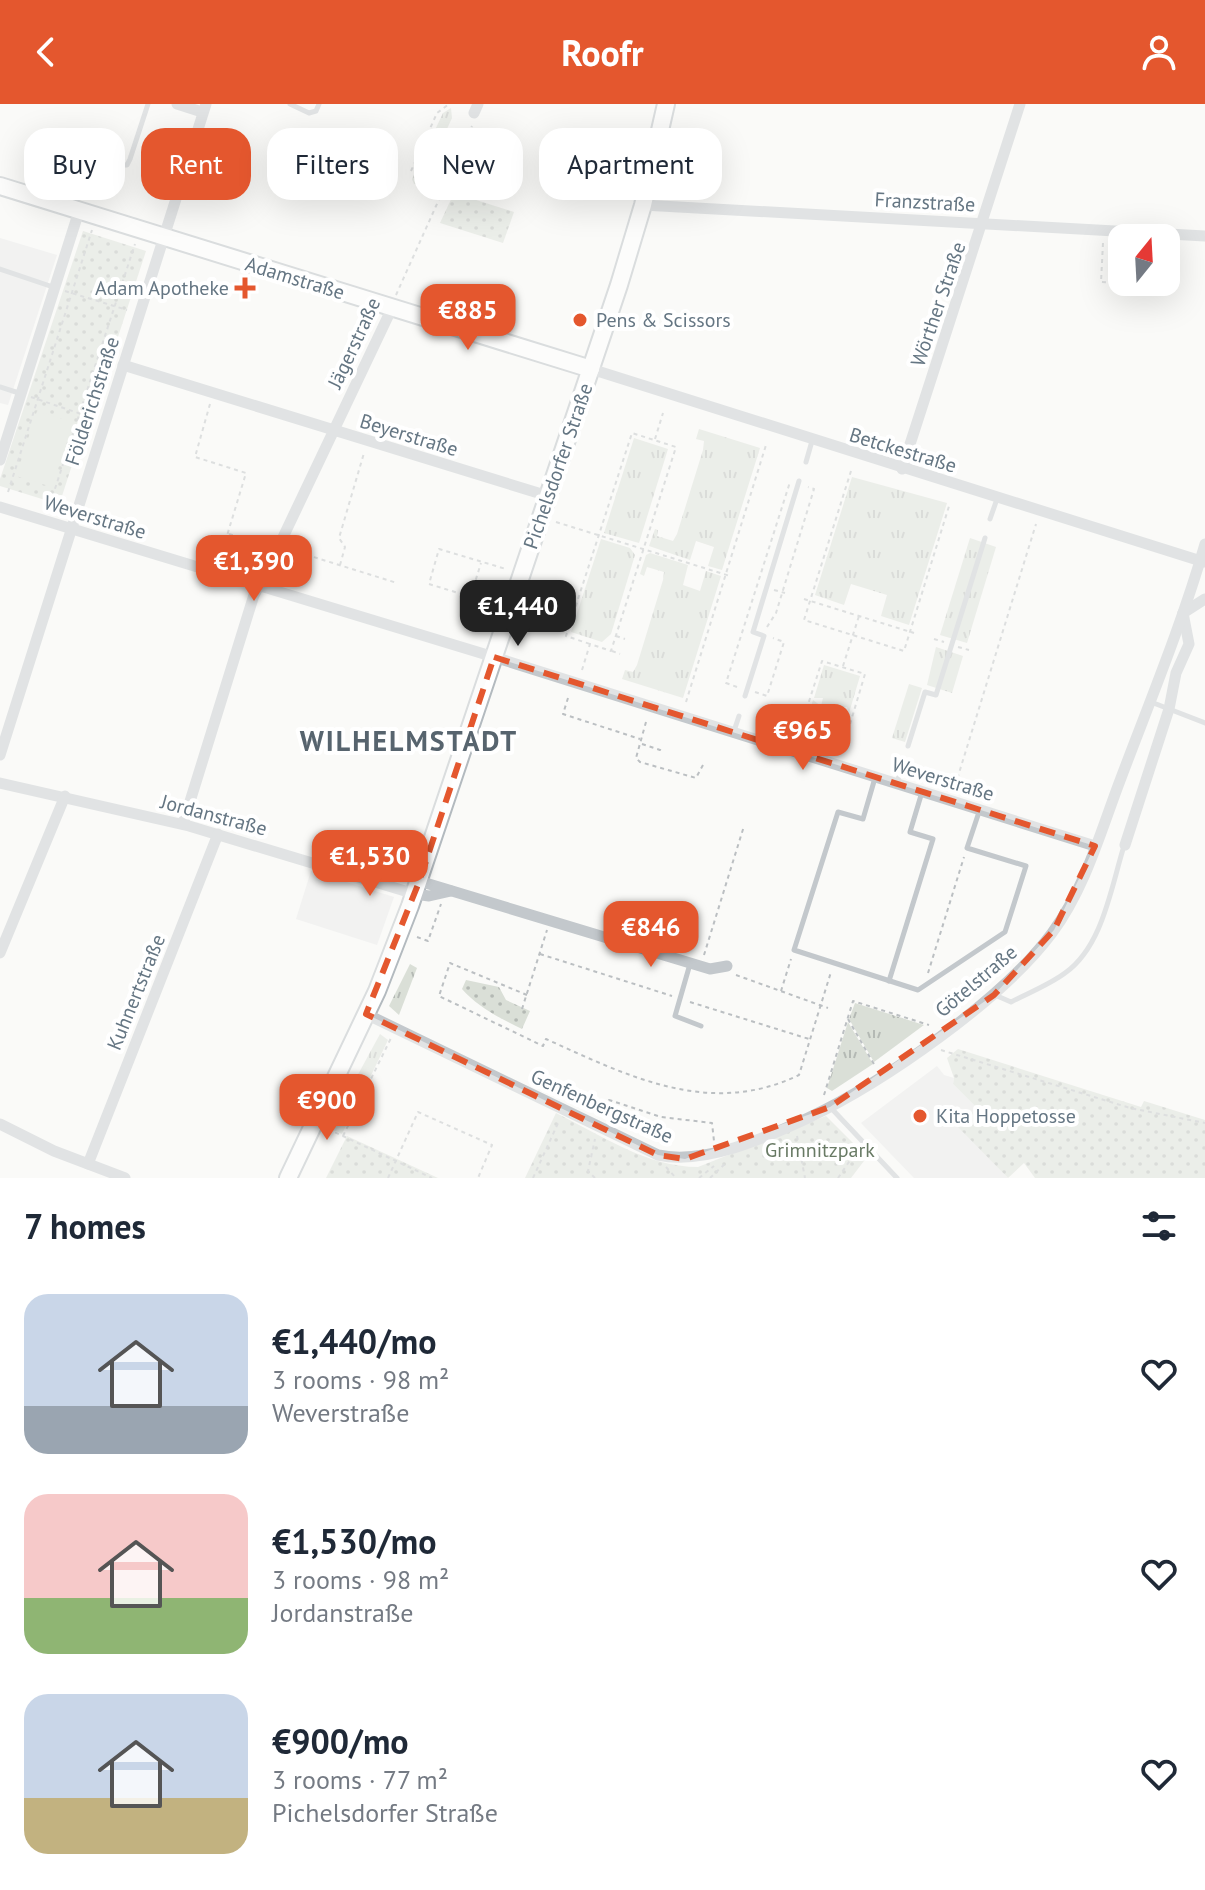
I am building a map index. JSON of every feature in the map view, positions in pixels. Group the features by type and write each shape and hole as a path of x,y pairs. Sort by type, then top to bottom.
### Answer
{"street":[{"path":"177,104 204,108"},
{"name":"Pichelsdorfer Straße","path":"288,1178 366,1014 417,887 591,369 643,205 666,104"},
{"name":"Wörther Straße","path":"902,469 982,223 984,207 1020,104"},
{"name":"Földerichstraße","path":"0,755 204,108"},
{"name":"Adamstraße","path":"0,186 591,369"},
{"name":"Franzstraße","path":"643,205 1205,236"},
{"path":"0,460 79,211"},
{"name":"Jägerstraße","path":"277,549 392,308"},
{"name":"Beyerstraße","path":"123,365 548,496"},
{"name":"Betckestraße","path":"591,369 1202,562"},
{"name":"Weverstraße","path":"0,507 494,657 1095,846"},
{"name":"Götelstraße","path":"826,1104 929,1042 994,995 1018,975 1054,930 1071,903 1095,846 1202,562 1205,544"},
{"path":"183,824 268,570"},
{"path":"1125,845 1169,709 1176,673 1189,644 1183,613 1205,599"},
{"name":"Jordanstraße","path":"0,783 183,824 417,887"},
{"path":"0,953 65,796"},
{"name":"Kuhnertstraße","path":"88,1164 218,834"},
{"path":"417,887 429,896 447,895 697,961 710,969 727,966"},
{"name":"Genfenbergstraße","path":"366,1014 658,1155 696,1157 793,1125 826,1104"},
{"path":"0,1124 125,1178"}],"lane":[{"path":"125,165 130,159 148,104"},
{"path":"290,104 309,113 316,111 319,104"},
{"path":"0,269 56,288"},
{"path":"0,387 22,394"},
{"path":"806,462 812,441"},
{"path":"745,696 764,636 753,632 799,481"},
{"path":"990,519 997,498"},
{"path":"908,746 925,692 936,695 985,538"},
{"path":"1150,702 1205,723"},
{"path":"734,732 739,716"},
{"path":"897,783 903,765"},
{"path":"875,777 863,819 838,812 794,950 918,990 1005,932 1026,866 967,848 980,809"},
{"path":"889,981 933,839 910,832 922,791"},
{"path":"994,995 1011,1002 1064,974 1077,963 1111,896 1125,845"},
{"path":"697,961 675,1016 701,1026"},
{"path":"826,1104 897,1178"}],"path":[{"path":"411,171 437,113 449,104"},
{"name":"Jägerstraße","path":"392,308 474,122 476,109"},
{"path":"8,492 92,230"},
{"path":"1103,242 1101,282 1108,282"},
{"path":"50,504 135,244"},
{"path":"56,288 130,311"},
{"path":"22,394 95,418"},
{"path":"211,404 195,457 246,473 219,563"},
{"path":"655,440 663,413"},
{"path":"566,636 630,432 683,449"},
{"path":"623,443 628,445"},
{"path":"686,702 766,445"},
{"path":"611,651 676,447"},
{"path":"340,565 345,547 339,538 364,452"},
{"path":"670,466 677,468"},
{"path":"616,467 620,468"},
{"path":"851,471 804,620 904,651 950,503"},
{"path":"665,484 672,486"},
{"path":"609,487 614,489"},
{"path":"658,503 666,506"},
{"path":"602,508 607,510"},
{"path":"555,522 728,575"},
{"path":"652,522 660,524"},
{"path":"955,786 1036,524"},
{"path":"228,533 397,583"},
{"path":"494,604 429,584 439,549 506,569"},
{"path":"584,560 590,562"},
{"path":"471,597 481,561"},
{"path":"1016,567 1023,569"},
{"path":"635,575 644,577"},
{"path":"578,579 584,581"},
{"path":"1010,588 1016,590"},
{"path":"629,595 638,598"},
{"path":"572,597 578,599"},
{"path":"804,599 912,632"},
{"path":"1003,609 1009,611"},
{"path":"765,636 771,617 776,613"},
{"path":"622,616 631,619"},
{"path":"843,667 859,616"},
{"path":"566,617 572,619"},
{"path":"997,630 1003,632"},
{"path":"560,634 620,654"},
{"path":"616,636 625,639"},
{"path":"582,670 590,644"},
{"path":"988,656 995,658"},
{"path":"804,717 822,661 843,667 865,674 848,731"},
{"path":"981,680 987,682"},
{"path":"568,698 563,714 660,750 661,747"},
{"path":"975,700 981,702"},
{"path":"646,722 636,758 640,762 696,778 703,765"},
{"path":"968,722 974,725"},
{"path":"798,737 802,726"},
{"path":"842,751 845,739"},
{"path":"961,744 968,746"},
{"path":"697,961 744,826"},
{"path":"924,986 967,848"},
{"path":"417,937 428,941 447,895"},
{"path":"522,1009 548,929"},
{"path":"781,993 794,950"},
{"path":"527,995 450,963 439,996 543,1046 546,1039 644,1082 679,1090 712,1092 759,1088 799,1075 834,963"},
{"path":"727,966 739,979 828,1008"},
{"path":"826,1104 853,1001 929,1025"},
{"path":"843,1013 848,1016 875,1066"},
{"path":"343,1136 391,1037"},
{"path":"929,1042 946,1054 1130,1108 1205,1123"},
{"path":"350,1081 367,1089"},
{"path":"602,1116 609,1100 661,1117 712,1123 714,1141"},
{"path":"388,1178 418,1112 492,1145 478,1178"},
{"path":"533,1178 560,1118"},
{"path":"793,1125 805,1178"},
{"path":"327,1129 432,1178"},
{"path":"595,1178 588,1171 596,1136"},
{"path":"838,1178 863,1143"},
{"path":"710,1178 729,1161 727,1154"},
{"path":"699,1178 716,1164 715,1158"},
{"path":"665,1166 676,1178"}],"highlighted area":[{"path":"494,657 1095,846 1054,930 994,995 830,1107 685,1159 658,1155 366,1014 419,882"}],"shaded area":[{"path":"0,238 57,255 8,405 0,403"},
{"path":"311,871 394,897 377,945 296,919"},
{"name":"Kita Hoppetosse","path":"937,1066 944,1075 954,1078 953,1084 977,1108 959,1127 1008,1178 914,1178 861,1123"}],"green space":[{"path":"451,108 452,118 447,128 436,128 443,113"},
{"path":"451,200 476,200 514,212 503,243 440,223"},
{"path":"83,231 146,251 100,392 96,391 62,496 57,494 55,503 0,486 0,479"},
{"path":"37,411 73,422 52,487 16,476"},
{"path":"699,429 760,448 722,570 708,566 714,547 696,541 690,560 649,546 655,529 658,530 657,536 673,541 677,534 703,450 704,441 696,439"},
{"path":"634,438 668,449 639,543 604,533"},
{"path":"852,477 947,503 909,625 881,616 887,595 851,584 844,605 815,595"},
{"path":"970,538 996,547 967,643 940,635"},
{"path":"601,539 630,548 635,555 611,634 602,642 571,632"},
{"path":"650,553 688,565 683,585 700,591 706,571 721,576 683,698 622,679 625,670 633,672 637,665 663,580 664,572 647,567 644,576 640,574 646,555"},
{"path":"936,647 963,656 952,693 927,685"},
{"path":"824,665 860,676 849,713 847,707 841,707 839,713 848,715 838,746 802,735 813,700 821,706 823,698 814,698"},
{"path":"909,684 922,688 905,742 892,738"},
{"path":"410,964 417,968 399,1015 389,1006"},
{"path":"466,980 499,987 506,1000 530,1011 522,1029 475,1001 462,989"},
{"path":"855,1003 924,1025 874,1062 849,1019"},
{"path":"848,1022 873,1064 832,1091 827,1088"},
{"path":"380,1034 388,1040 366,1086 355,1080"},
{"path":"958,1049 1141,1107 1144,1101 1205,1120 1205,1178 1035,1178 1024,1163 1008,1178 958,1127 977,1108 953,1084 947,1058"},
{"path":"351,1085 363,1091 342,1134 331,1129"},
{"name":"Grimnitzpark","path":"556,1113 643,1156 679,1166 698,1167 826,1116 867,1157 851,1178 525,1178"},
{"path":"347,1136 438,1178 326,1178"}],"place":[{"name":"Adam Apotheke","path":"245,288"},
{"name":"Pens & Scissors","path":"580,320"},
{"name":"Kita Hoppetosse","path":"920,1116"}],"district":[{"name":"WILHELMSTADT","path":"409,740"}]}
